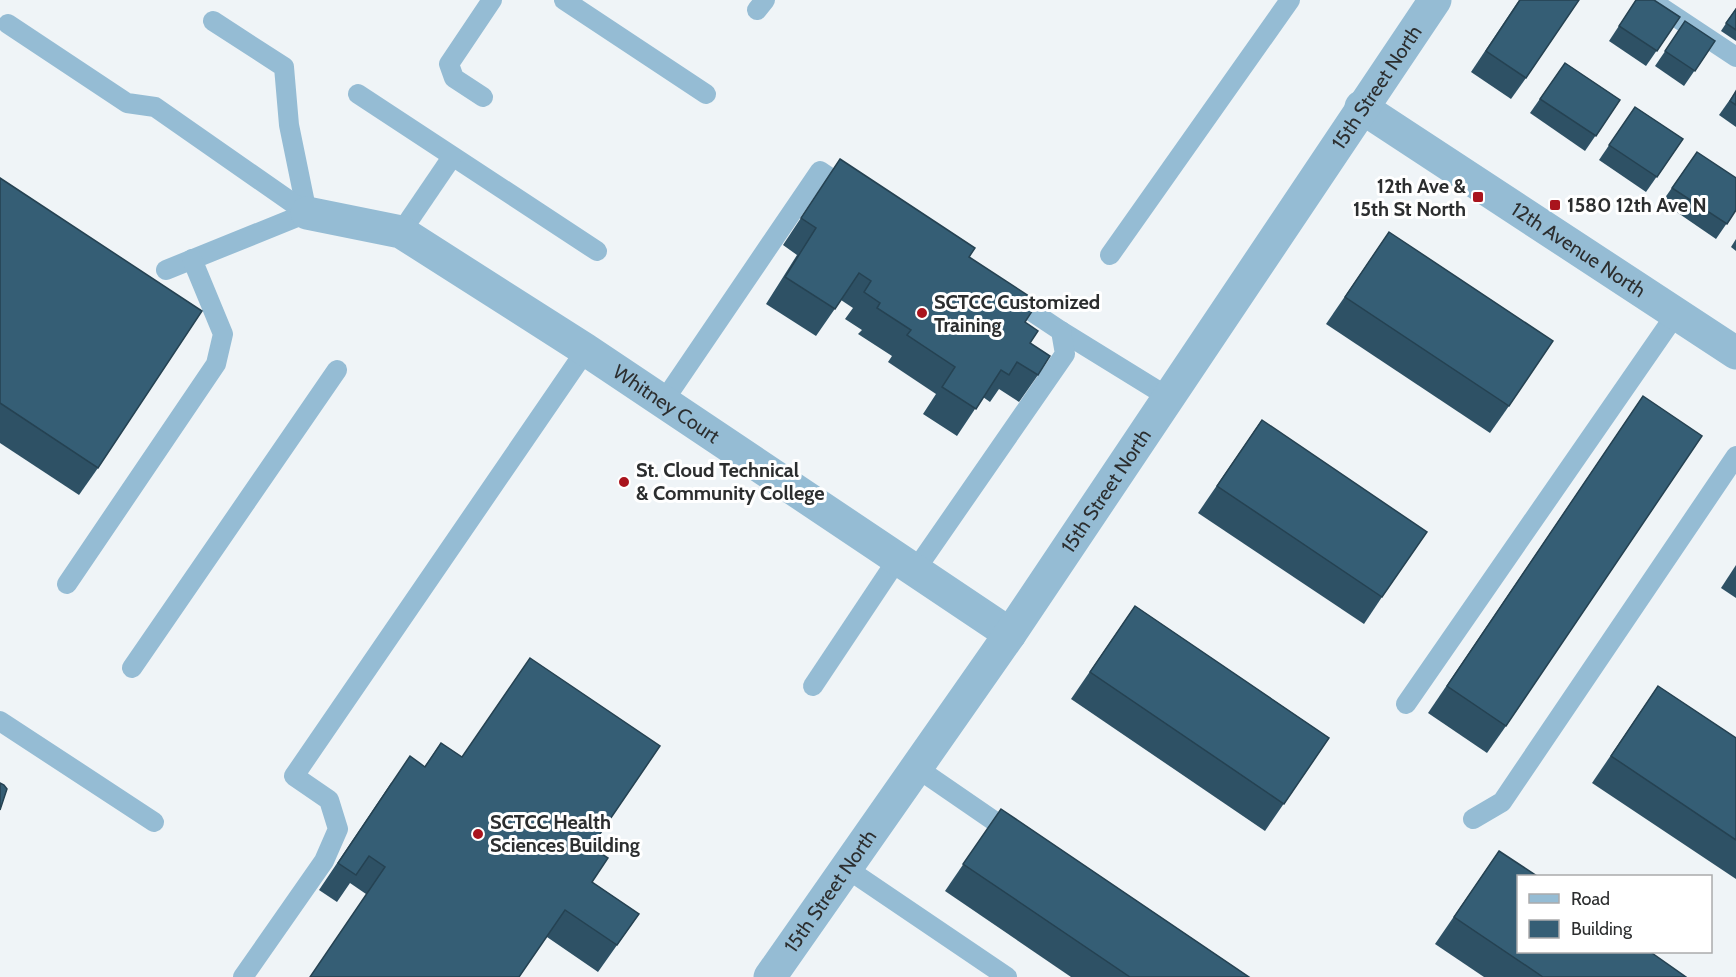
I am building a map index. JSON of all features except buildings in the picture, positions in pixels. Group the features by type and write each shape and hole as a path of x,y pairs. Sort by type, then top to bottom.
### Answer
{"street":[{"name":"15th Street North","path":"770,977 1010,634 1361,107 1435,0"},
{"name":"12th Avenue North","path":"1361,107 1736,353"},
{"name":"Whitney Court","path":"307,213 401,232 585,350 1010,634"}],"lane":[{"path":"483,97 454,78 448,64 492,0"},
{"path":"564,0 706,94"},
{"path":"1110,255 1290,0"},
{"path":"1650,0 1736,57"},
{"path":"213,21 284,67 289,125 307,213"},
{"path":"8,24 127,103 155,107 307,213"},
{"path":"358,94 597,251"},
{"path":"401,232 453,157"},
{"path":"663,402 820,171 868,203"},
{"path":"166,270 307,213"},
{"path":"67,584 216,364 224,334 192,259"},
{"path":"993,286 1168,397"},
{"path":"1406,704 1676,314"},
{"path":"813,686 1065,354 1061,331"},
{"path":"243,977 324,861 338,829 330,800 294,776 585,350"},
{"path":"132,668 337,370"},
{"path":"1473,819 1502,802 1736,456"},
{"path":"0,721 154,822"},
{"path":"916,768 1025,842"},
{"path":"846,868 1007,977"}],"place":[{"name":"12th Ave & 15th St North","path":"1478,197"},
{"name":"1580 12th Ave N","path":"1555,205"},
{"name":"SCTCC Customized Training","path":"922,313"},
{"name":"St. Cloud Technical & Community College","path":"624,482"},
{"name":"SCTCC Health Sciences Building","path":"478,834"}]}
